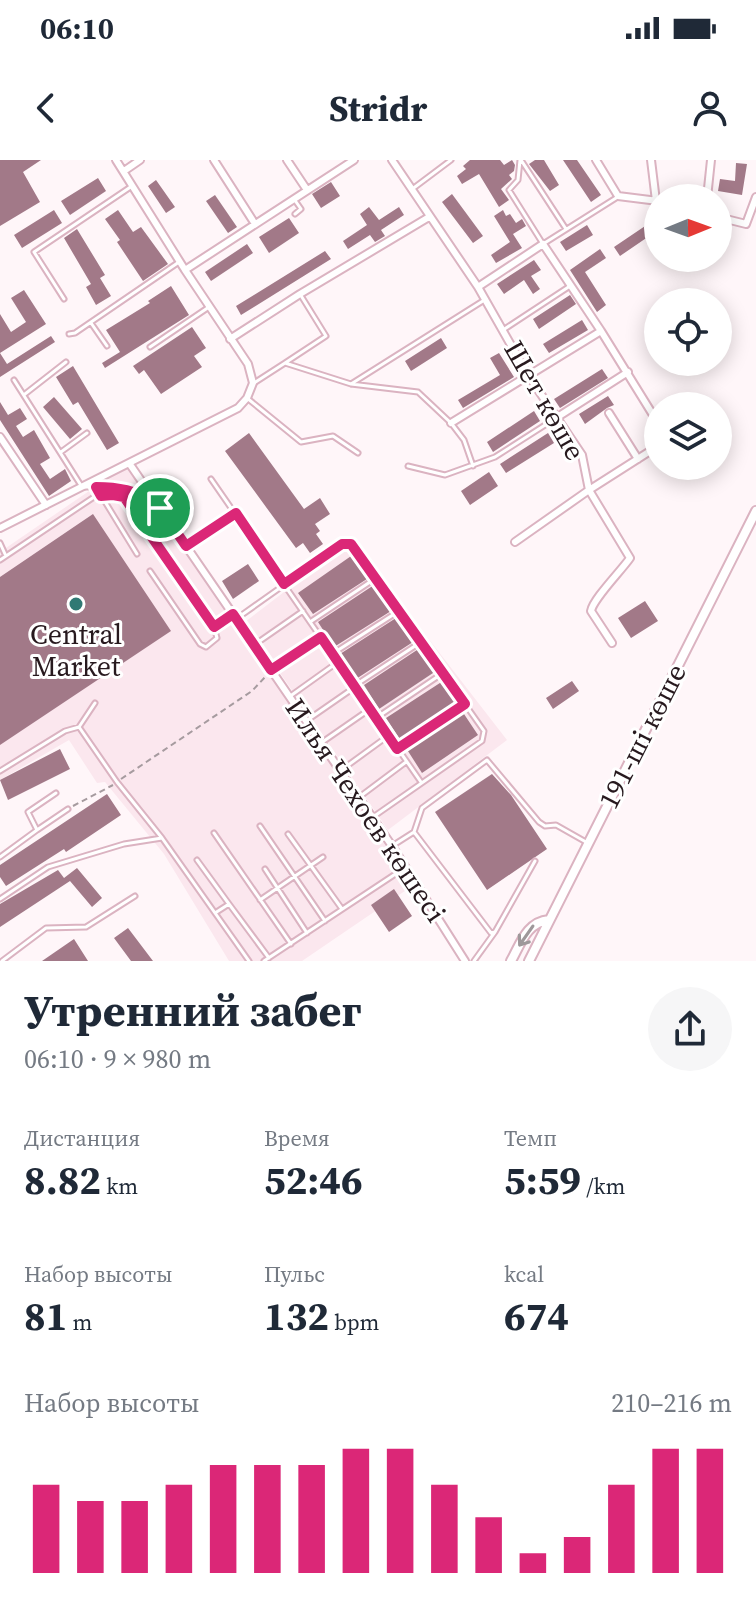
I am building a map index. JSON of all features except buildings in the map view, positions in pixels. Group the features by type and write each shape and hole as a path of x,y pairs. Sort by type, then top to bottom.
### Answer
{"main road":[{"name":"191-ші көше","path":"529,961 756,511"},
{"path":"511,961 531,927 549,920"}],"street":[{"path":"0,528 238,408 247,398 253,383 248,364 179,262 116,160"},
{"path":"124,171 140,160"},
{"path":"214,160 255,224"},
{"path":"287,160 307,190"},
{"path":"185,270 354,160"},
{"name":"Шет көше","path":"392,160 486,299 528,375 582,455 589,490 630,558 592,604 591,611 612,643"},
{"path":"596,160 618,196 644,199"},
{"path":"651,160 655,184"},
{"path":"708,184 711,160"},
{"path":"746,224 756,197"},
{"path":"230,339 429,217"},
{"path":"732,220 746,224 756,231"},
{"path":"478,287 543,244 644,399"},
{"path":"451,423 601,331"},
{"path":"556,418 628,372"},
{"path":"609,413 638,459"},
{"path":"0,437 46,505"},
{"path":"515,542 644,455"},
{"name":"Илья Чехоев көшесі","path":"129,463 392,846 465,961"}],"lane":[{"path":"411,190 451,160"},
{"path":"521,160 566,229"},
{"path":"521,160 518,180 509,190 543,244 618,196"},
{"path":"64,299 34,252 132,186"},
{"path":"294,199 301,209 295,214"},
{"path":"69,334 91,323 179,262"},
{"path":"503,330 571,285"},
{"path":"253,383 326,336 300,294"},
{"path":"351,384 486,299"},
{"path":"150,347 209,307"},
{"path":"91,323 107,346"},
{"path":"24,395 66,362"},
{"path":"285,363 351,384 418,392 464,440 473,466"},
{"path":"14,380 82,487 125,487 160,508"},
{"path":"247,398 294,439 301,442 333,436 358,453"},
{"path":"408,466 445,475 473,466 495,457 556,418"},
{"path":"60,453 87,433"},
{"path":"211,479 421,782"},
{"path":"96,487 137,554"},
{"path":"0,560 94,497 124,497 214,627 217,638 203,647 150,571"},
{"path":"186,546 236,513"},
{"path":"0,543 6,556"},
{"path":"214,627 342,544 354,547 484,731 482,741 372,818"},
{"path":"310,622 376,578"},
{"path":"254,645 303,611"},
{"path":"332,654 399,611"},
{"path":"271,670 321,637"},
{"path":"306,721 421,642"},
{"path":"289,697 338,662"},
{"path":"376,718 443,673"},
{"path":"0,771 65,731 79,727 95,703"},
{"path":"397,749 465,704"},
{"path":"321,743 370,709"},
{"path":"79,727 249,961"},
{"path":"340,771 388,736"},
{"path":"392,846 414,832 422,808 487,760 539,822 545,826 556,825 588,843"},
{"path":"358,798 406,762"},
{"path":"37,830 28,812 56,793"},
{"path":"0,857 68,809"},
{"path":"260,826 325,921"},
{"path":"414,832 491,933 495,932"},
{"path":"214,833 291,944"},
{"path":"288,834 342,909"},
{"path":"0,899 48,867 124,844 162,838"},
{"path":"260,900 323,857"},
{"path":"197,860 267,959 406,867"},
{"path":"474,961 495,932 535,861"},
{"path":"265,869 307,933"},
{"path":"2,961 46,928 86,927 135,896"},
{"path":"215,913 229,904"}],"path":[{"path":"68,809 117,782 252,691 271,670"}],"shaded area":[{"path":"133,461 418,882 302,961 229,961 164,854 105,782 97,783 69,740 0,780 0,552"},
{"path":"352,540 507,740 388,830 245,622"}],"place":[{"name":"Central Market","path":"76,604"}],"route":[{"path":"96,487 125,487 160,508 186,546 236,513 284,584 342,544 351,544 465,704 397,749 321,637 271,670 233,614 214,627 124,497 101,496 96,487"}]}
